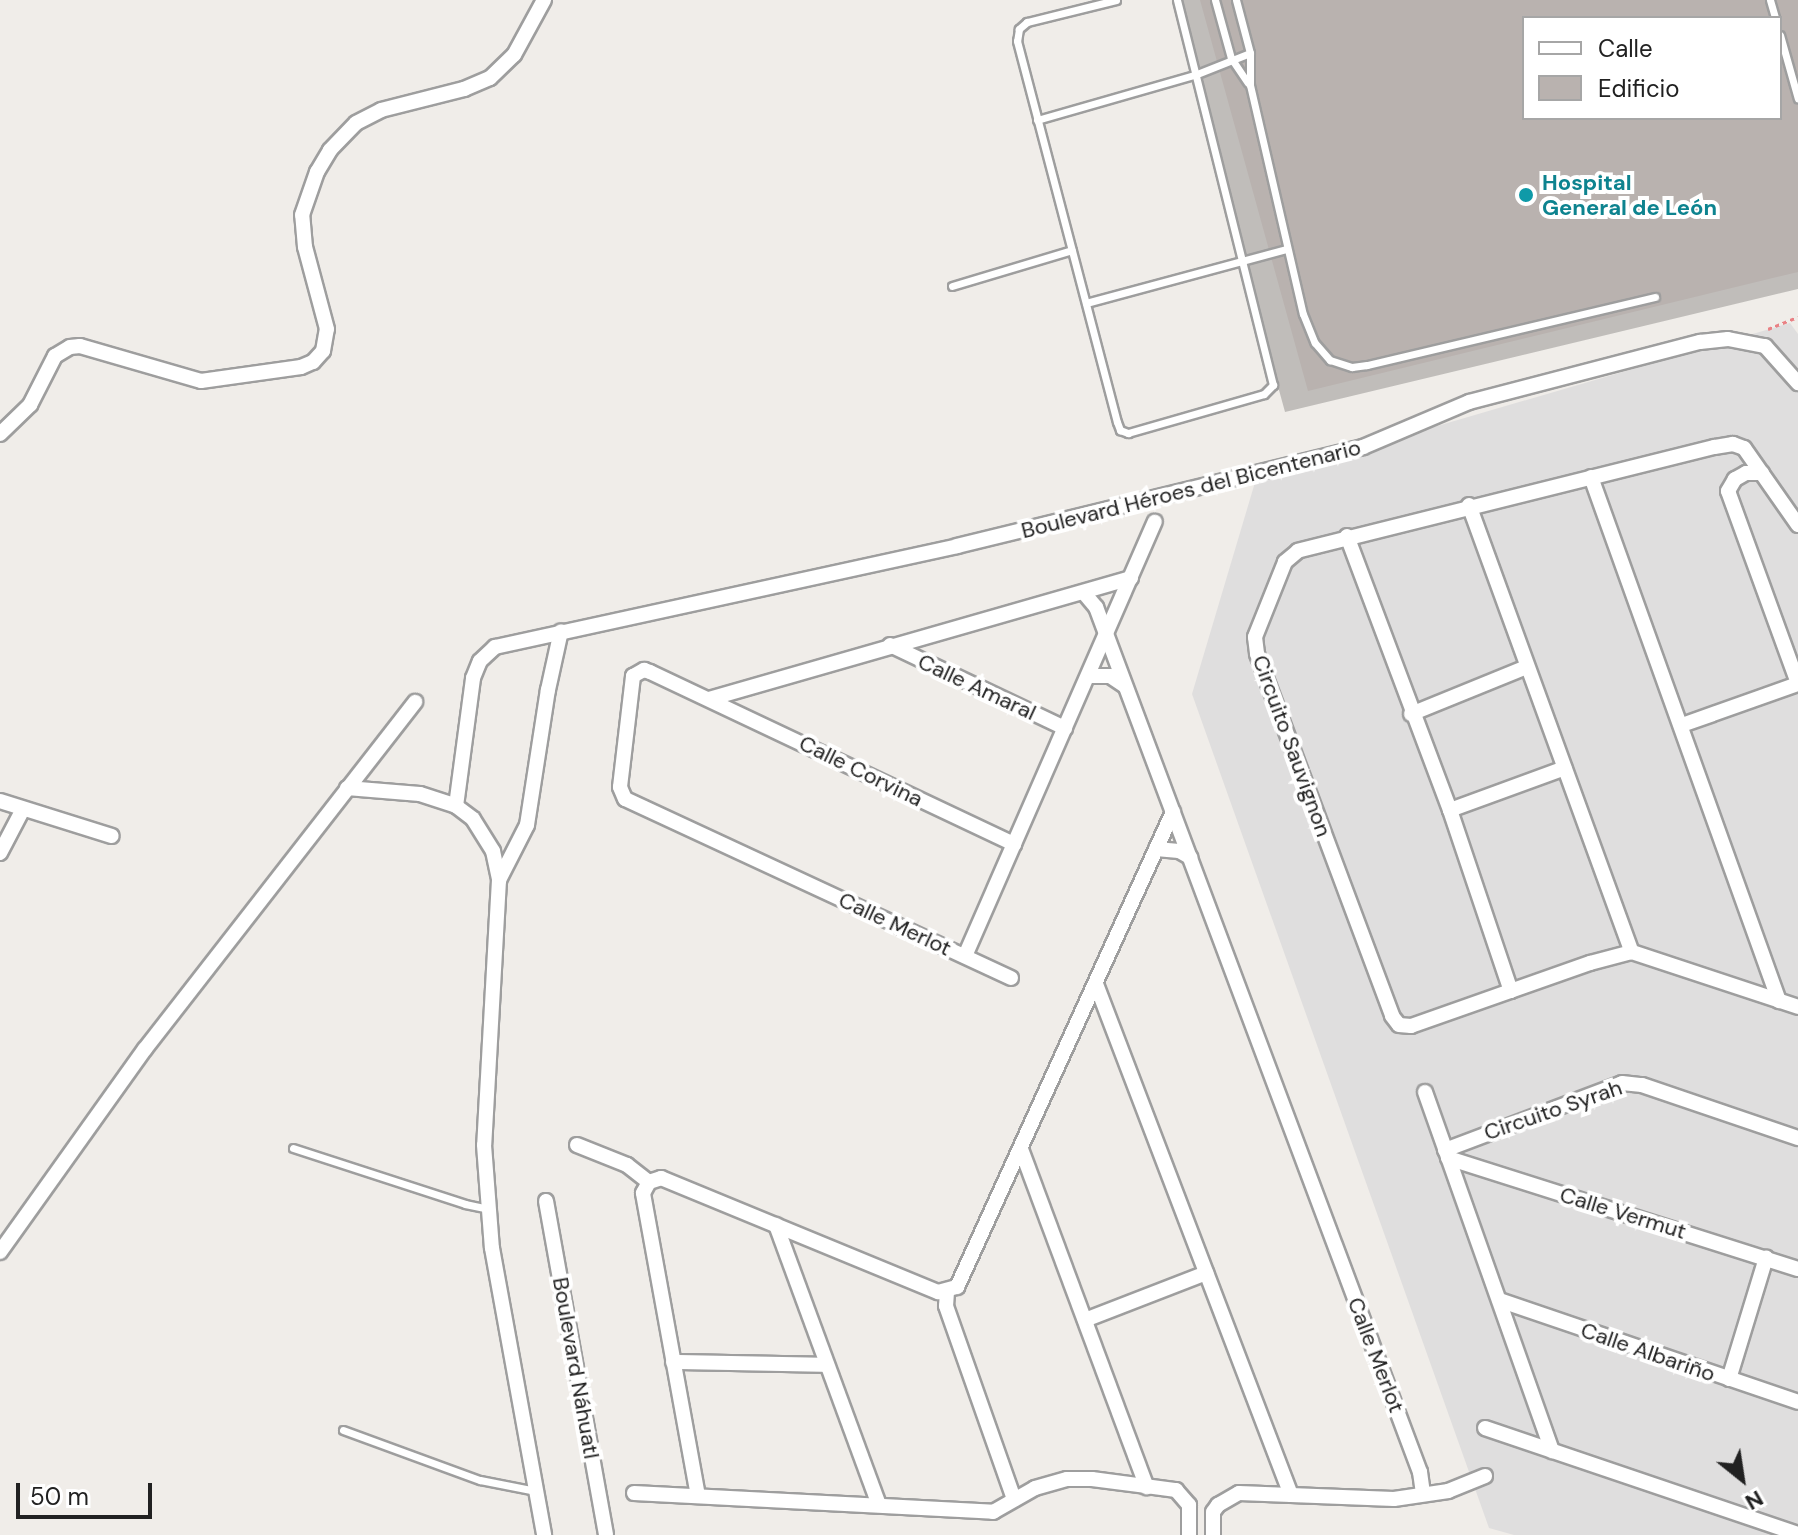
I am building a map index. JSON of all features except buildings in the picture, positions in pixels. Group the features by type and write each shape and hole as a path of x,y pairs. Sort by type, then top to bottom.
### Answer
{"street":[{"path":"0,434 30,405 55,356 70,347 80,346 201,381 301,367 313,362 323,351 327,329 305,247 302,215 317,172 330,150 367,116 464,89 490,78 514,55 544,0"},
{"path":"1745,340 1765,346 1798,383"},
{"name":"Boulevard Héroes del Bicentenario","path":"456,806 473,678 480,661 495,647 1101,512 1363,447 1494,394 1700,342 1745,340"},
{"name":"Circuito Sauvignon","path":"1632,952 1615,954 1411,1026 1394,1021 1257,654 1256,630 1288,557 1298,551 1469,505 1733,444 1744,448 1798,525"},
{"path":"1682,725 1798,684 1728,491 1735,479 1746,473 1762,473"},
{"path":"1591,477 1779,1001"},
{"path":"1469,505 1632,952 1798,1007"},
{"name":"Calle Merlot","path":"638,672 631,683 620,787 625,799 965,956 1155,522"},
{"path":"1347,536 1411,714 1450,810 1511,991"},
{"path":"709,699 890,645 1085,594 1131,578"},
{"path":"1085,594 1096,607 1106,634"},
{"path":"499,880 527,825 548,690 561,631"},
{"name":"Calle Merlot","path":"1106,634 1420,1472 1423,1494"},
{"name":"Calle Amaral","path":"890,645 1065,728"},
{"path":"1411,714 1527,667"},
{"name":"Calle Corvina","path":"638,672 650,672 1014,844"},
{"path":"1088,676 1110,676 1125,686"},
{"path":"0,1252 145,1049 415,702"},
{"path":"1450,810 1565,768"},
{"path":"347,788 420,794 456,806 473,819 493,851 499,880 484,1103 489,1209 503,1317 544,1535"},
{"path":"0,801 112,836"},
{"path":"0,853 23,809"},
{"path":"698,1496 643,1193 649,1182 661,1178 916,1285 947,1292 961,1283 1173,812"},
{"path":"1156,849 1179,851 1190,857"},
{"path":"965,956 1011,978"},
{"path":"1096,984 1291,1495"},
{"name":"Circuito Syrah","path":"1447,1154 1622,1083 1642,1085 1798,1138"},
{"path":"1425,1092 1552,1451"},
{"path":"577,1145 627,1165 649,1182"},
{"path":"1021,1149 1147,1487"},
{"name":"Calle Vermut","path":"1447,1154 1798,1269"},
{"name":"Boulevard Náhuatl","path":"546,1201 606,1535"},
{"path":"776,1225 879,1505"},
{"path":"1729,1379 1766,1258"},
{"path":"1085,1320 1206,1273"},
{"path":"947,1292 946,1306 1014,1499"},
{"name":"Calle Albariño","path":"1499,1300 1798,1402"},
{"path":"673,1362 827,1365"},
{"path":"1485,1428 1798,1534"},
{"path":"1213,1535 1213,1512 1224,1499 1239,1493 1378,1500 1448,1491 1485,1476"},
{"path":"634,1493 993,1512 1035,1488 1067,1479 1176,1490 1189,1505 1189,1535"}],"lane":[{"path":"1116,0 1027,22 1019,29 1019,49 1117,422 1120,430 1128,433 1268,392 1273,380 1177,0"},
{"path":"1215,0 1231,58 1250,85"},
{"path":"1236,0 1250,53 1250,85 1286,249 1303,314 1315,343 1330,360 1352,367 1655,297"},
{"path":"1782,42 1798,99"},
{"path":"1037,120 1197,74 1250,53"},
{"path":"1086,303 1286,249"},
{"path":"952,286 1072,250"},
{"path":"293,1148 489,1209"},
{"path":"343,1430 480,1480 536,1491"}],"path":[{"path":"1745,340 1798,317"}],"shaded area":[{"path":"1790,323 1798,334 1798,1535 1514,1535 1489,1528 1192,694 1256,479"}],"place":[{"name":"Hospital General de León","path":"1526,195"}]}
